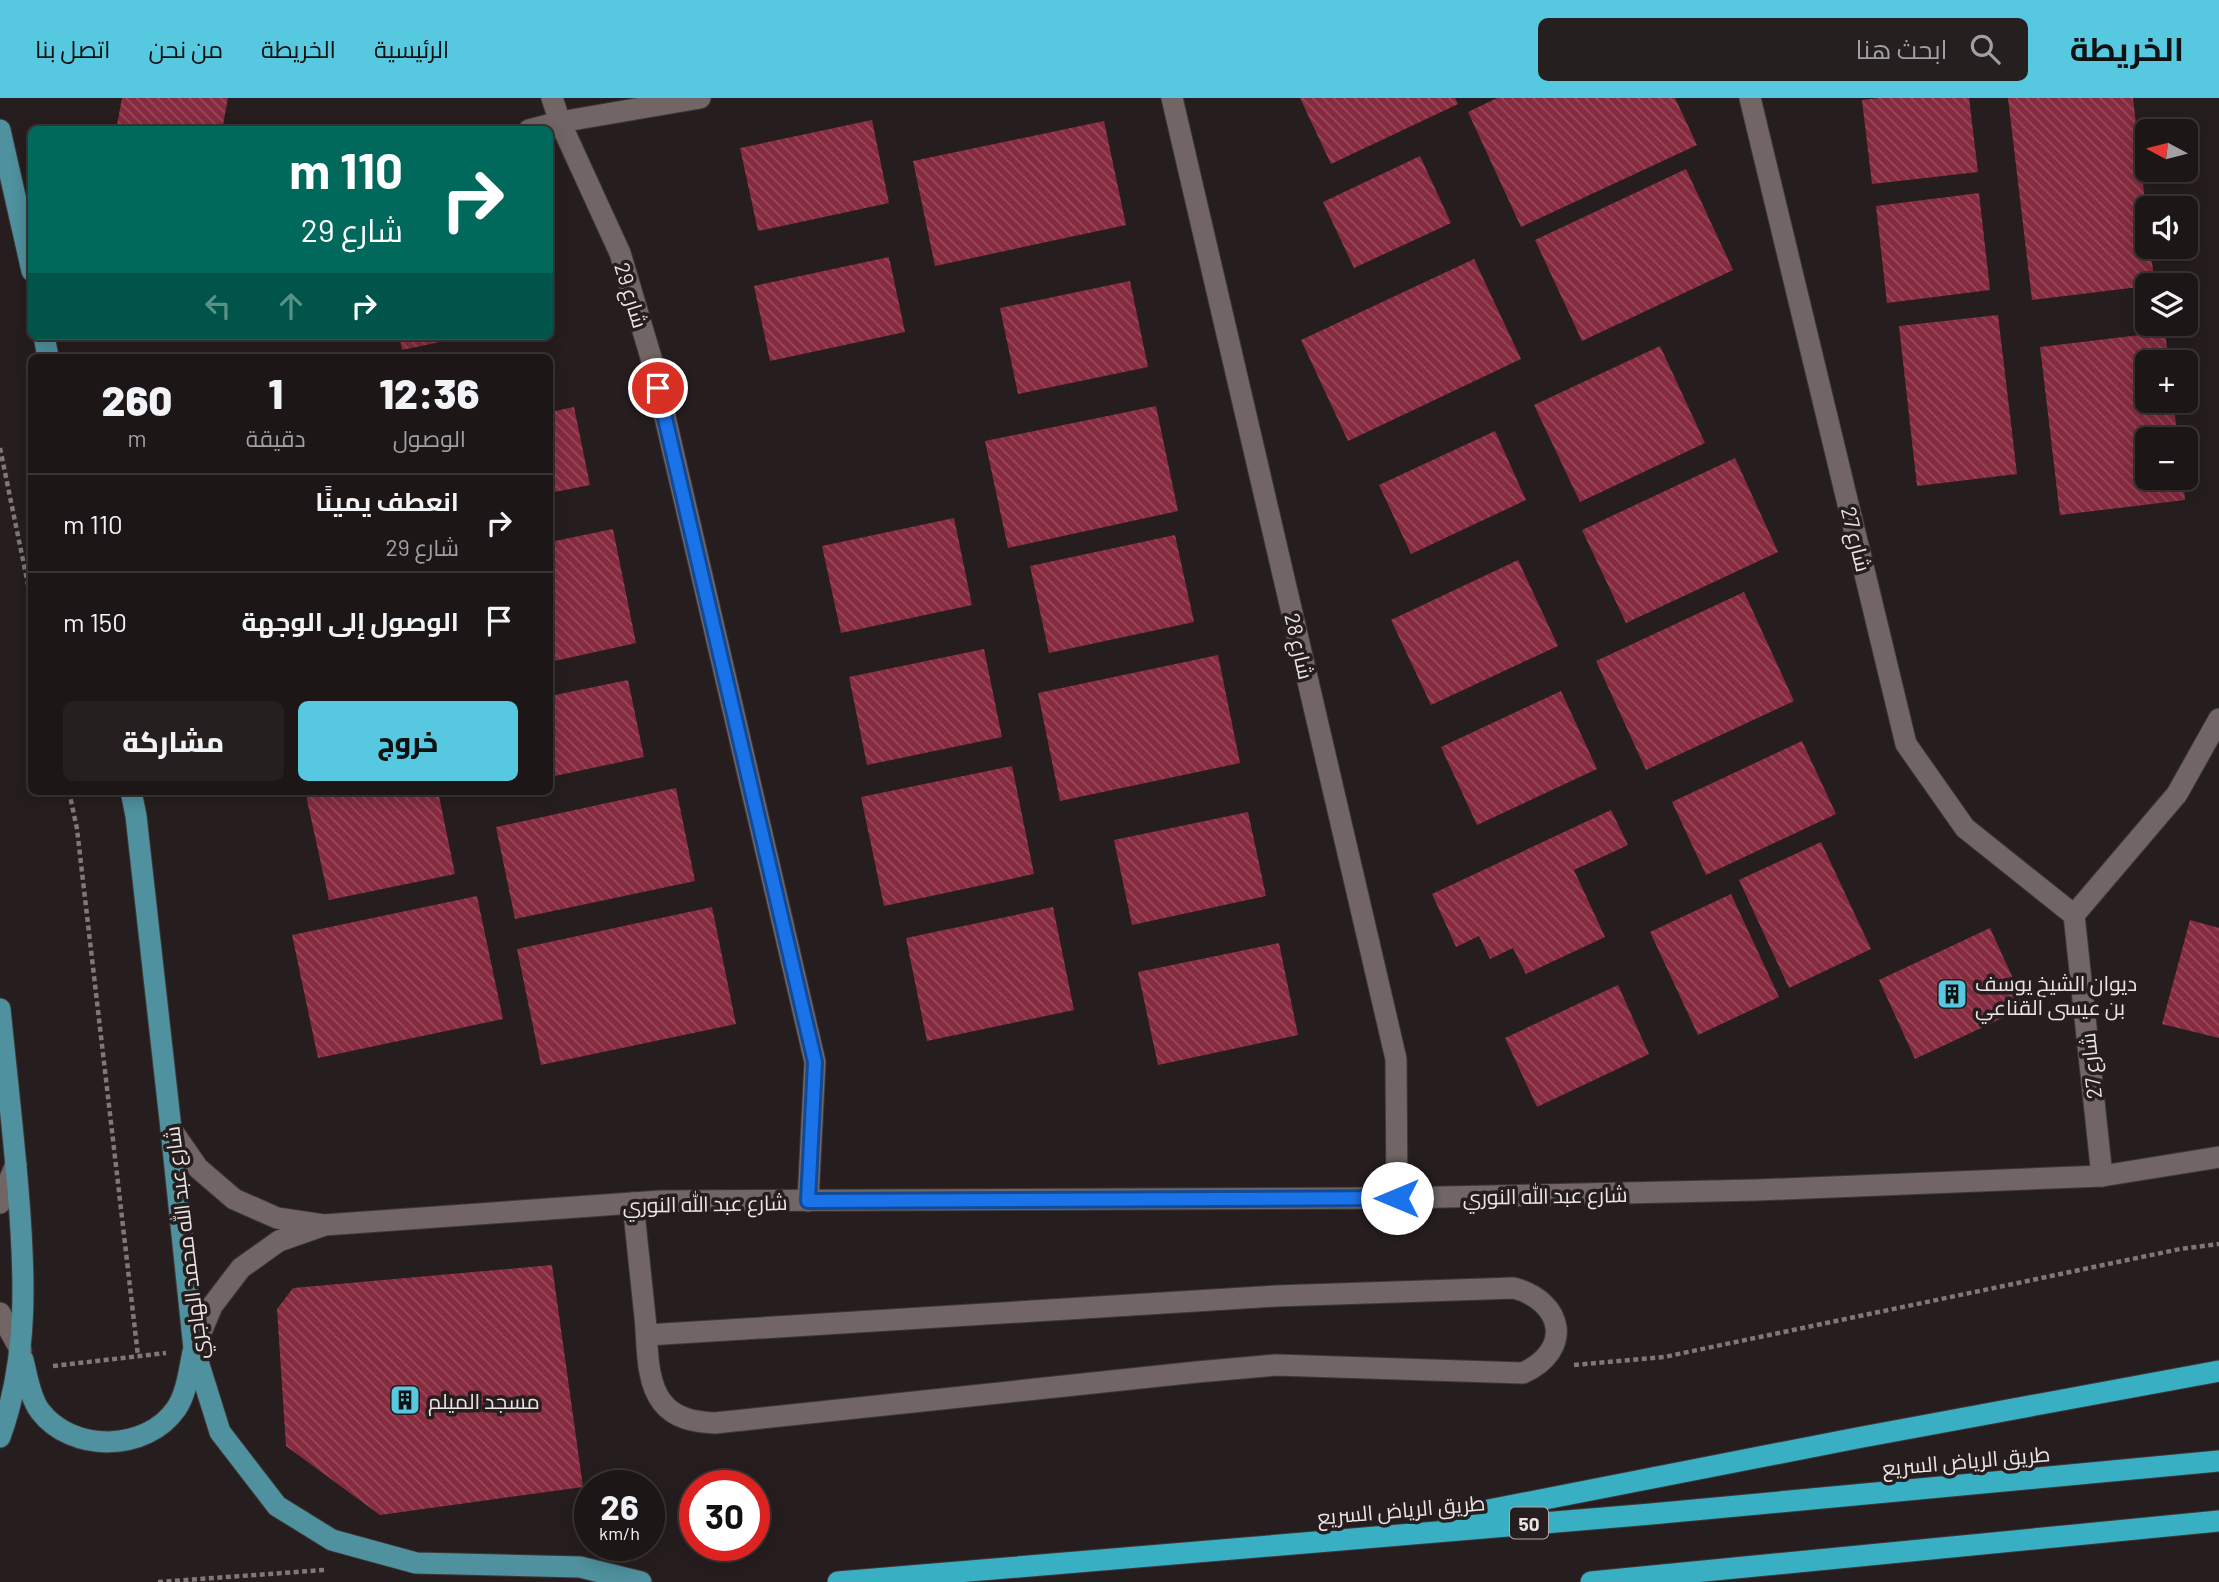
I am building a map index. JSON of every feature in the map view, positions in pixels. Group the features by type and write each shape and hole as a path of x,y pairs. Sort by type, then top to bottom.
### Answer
{"highway":[{"path":"1348,1538 1857,1438 2219,1371"},
{"name":"طريق الرياض السريع","path":"838,1582 1651,1514 2219,1461"},
{"path":"1591,1582 2219,1521"}],"main road":[{"path":"0,130 28,252"},
{"path":"0,189 20,214"},
{"name":"شارع عبد الله محمد الهاجري","path":"132,795 172,1129 194,1349 220,1432 277,1507 332,1541 416,1563 580,1567 641,1582"},
{"path":"0,1009 24,1259 24,1360 0,1437"},
{"path":"24,1360 40,1410 63,1431 92,1442 124,1441 153,1430 176,1409 186,1385 194,1349"}],"street":[{"name":"شارع 29","path":"552,98 560,122 620,253 652,361 815,1062 808,1201"},
{"path":"544,126 700,98"},
{"name":"شارع 28","path":"1172,98 1396,1059 1397,1198"},
{"name":"شارع 27","path":"1750,98 1906,744 1965,828 2074,915 2102,1176"},
{"path":"2074,915 2176,794 2219,719"},
{"name":"شارع عبد الله النوري","path":"172,1129 198,1168 234,1199 277,1218 324,1225 633,1203 1397,1198 1757,1190 2102,1176 2219,1157"},
{"path":"0,1203 16,1164"},
{"path":"633,1203 647,1335 652,1381 661,1401 673,1413 692,1422 715,1423 1276,1365 1522,1373 1544,1362 1553,1351 1557,1334 1552,1316 1542,1300 1531,1293 1514,1288 1276,1296 647,1335"},
{"name":"شارع عبد الله النوري","path":"194,1349 212,1306 241,1268 279,1241 324,1225"},
{"path":"0,1313 24,1360"}],"path":[{"path":"0,448 28,584"},
{"path":"70,795 77,829 138,1356"},
{"path":"1534,1368 1664,1357 2180,1249 2219,1244"},
{"path":"24,1360 138,1356 194,1349"},
{"path":"158,1582 334,1569"}],"building":[{"path":"122,98 228,98 223,126 117,126"},
{"path":"1300,98 1455,98 1458,104 1331,164"},
{"path":"1497,98 1675,98 1697,145 1521,227 1468,112"},
{"path":"1969,98 1978,172 1872,184 1862,100"},
{"path":"2008,98 2133,98 2135,182 2143,182 2144,196 2135,196 2135,259 2152,259 2153,273 2135,273 2135,287 2032,300"},
{"path":"872,120 889,203 758,231 740,148"},
{"path":"1104,121 1126,225 935,266 913,161"},
{"path":"1420,156 1451,223 1354,268 1323,202"},
{"path":"1686,169 1733,270 1582,341 1535,240"},
{"path":"1979,193 1990,290 1887,303 1876,206"},
{"path":"889,257 905,332 770,361 754,286"},
{"path":"1474,259 1521,359 1348,441 1301,340"},
{"path":"1130,281 1148,367 1018,394 1000,308"},
{"path":"1998,315 2017,474 1917,486 1899,326"},
{"path":"2135,336 2166,336 2167,350 2135,350 2135,413 2175,413 2176,427 2135,427 2135,490 2184,490 2185,500 2060,515 2040,347"},
{"path":"400,340 450,340 402,350"},
{"path":"1660,346 1705,443 1580,502 1534,405"},
{"path":"1156,406 1178,511 1008,548 985,441"},
{"path":"574,407 590,485 553,492 553,411"},
{"path":"1495,431 1526,500 1411,554 1379,485"},
{"path":"1735,458 1778,552 1626,623 1582,530"},
{"path":"954,518 972,605 841,633 822,546"},
{"path":"613,529 636,643 553,661 553,541"},
{"path":"1175,535 1194,622 1049,653 1030,566"},
{"path":"1518,560 1558,646 1431,705 1391,620"},
{"path":"1744,592 1794,701 1646,770 1596,661"},
{"path":"984,649 1002,737 867,765 849,677"},
{"path":"1218,655 1240,763 1060,801 1038,693"},
{"path":"628,680 644,757 553,776 553,695"},
{"path":"1561,691 1597,769 1477,825 1441,747"},
{"path":"1802,741 1836,814 1706,875 1672,802"},
{"path":"1012,766 1034,874 884,906 861,797"},
{"path":"676,788 695,881 515,919 496,827"},
{"path":"306,795 439,795 455,874 329,900"},
{"path":"1611,810 1628,845 1574,870 1605,937 1526,974 1513,948 1490,959 1479,936 1456,947 1432,894"},
{"path":"1248,812 1266,896 1132,925 1114,840"},
{"path":"1821,842 1871,949 1789,988 1739,880"},
{"path":"1731,894 1779,997 1698,1035 1650,932"},
{"path":"477,896 503,1019 318,1058 292,935"},
{"path":"712,907 736,1024 541,1065 517,949"},
{"path":"1053,907 1074,1010 927,1041 906,938"},
{"path":"2190,920 2219,928 2219,1038 2162,1024"},
{"name":"ديوان الشيخ يوسف بن عيسى القناعي","path":"1990,928 2026,1007 1915,1059 1879,980"},
{"path":"1279,943 1298,1035 1158,1065 1138,972"},
{"path":"1618,985 1649,1054 1537,1107 1505,1038"},
{"path":"552,1265 581,1470 574,1470 574,1488 380,1515 286,1446 277,1309 293,1288"}],"place":[{"name":"ديوان الشيخ يوسف بن عيسى القناعي","path":"1952,994"},
{"name":"مسجد الميلم","path":"405,1400"}],"route":[{"path":"658,388 815,1062 808,1201 1397,1198"}]}
